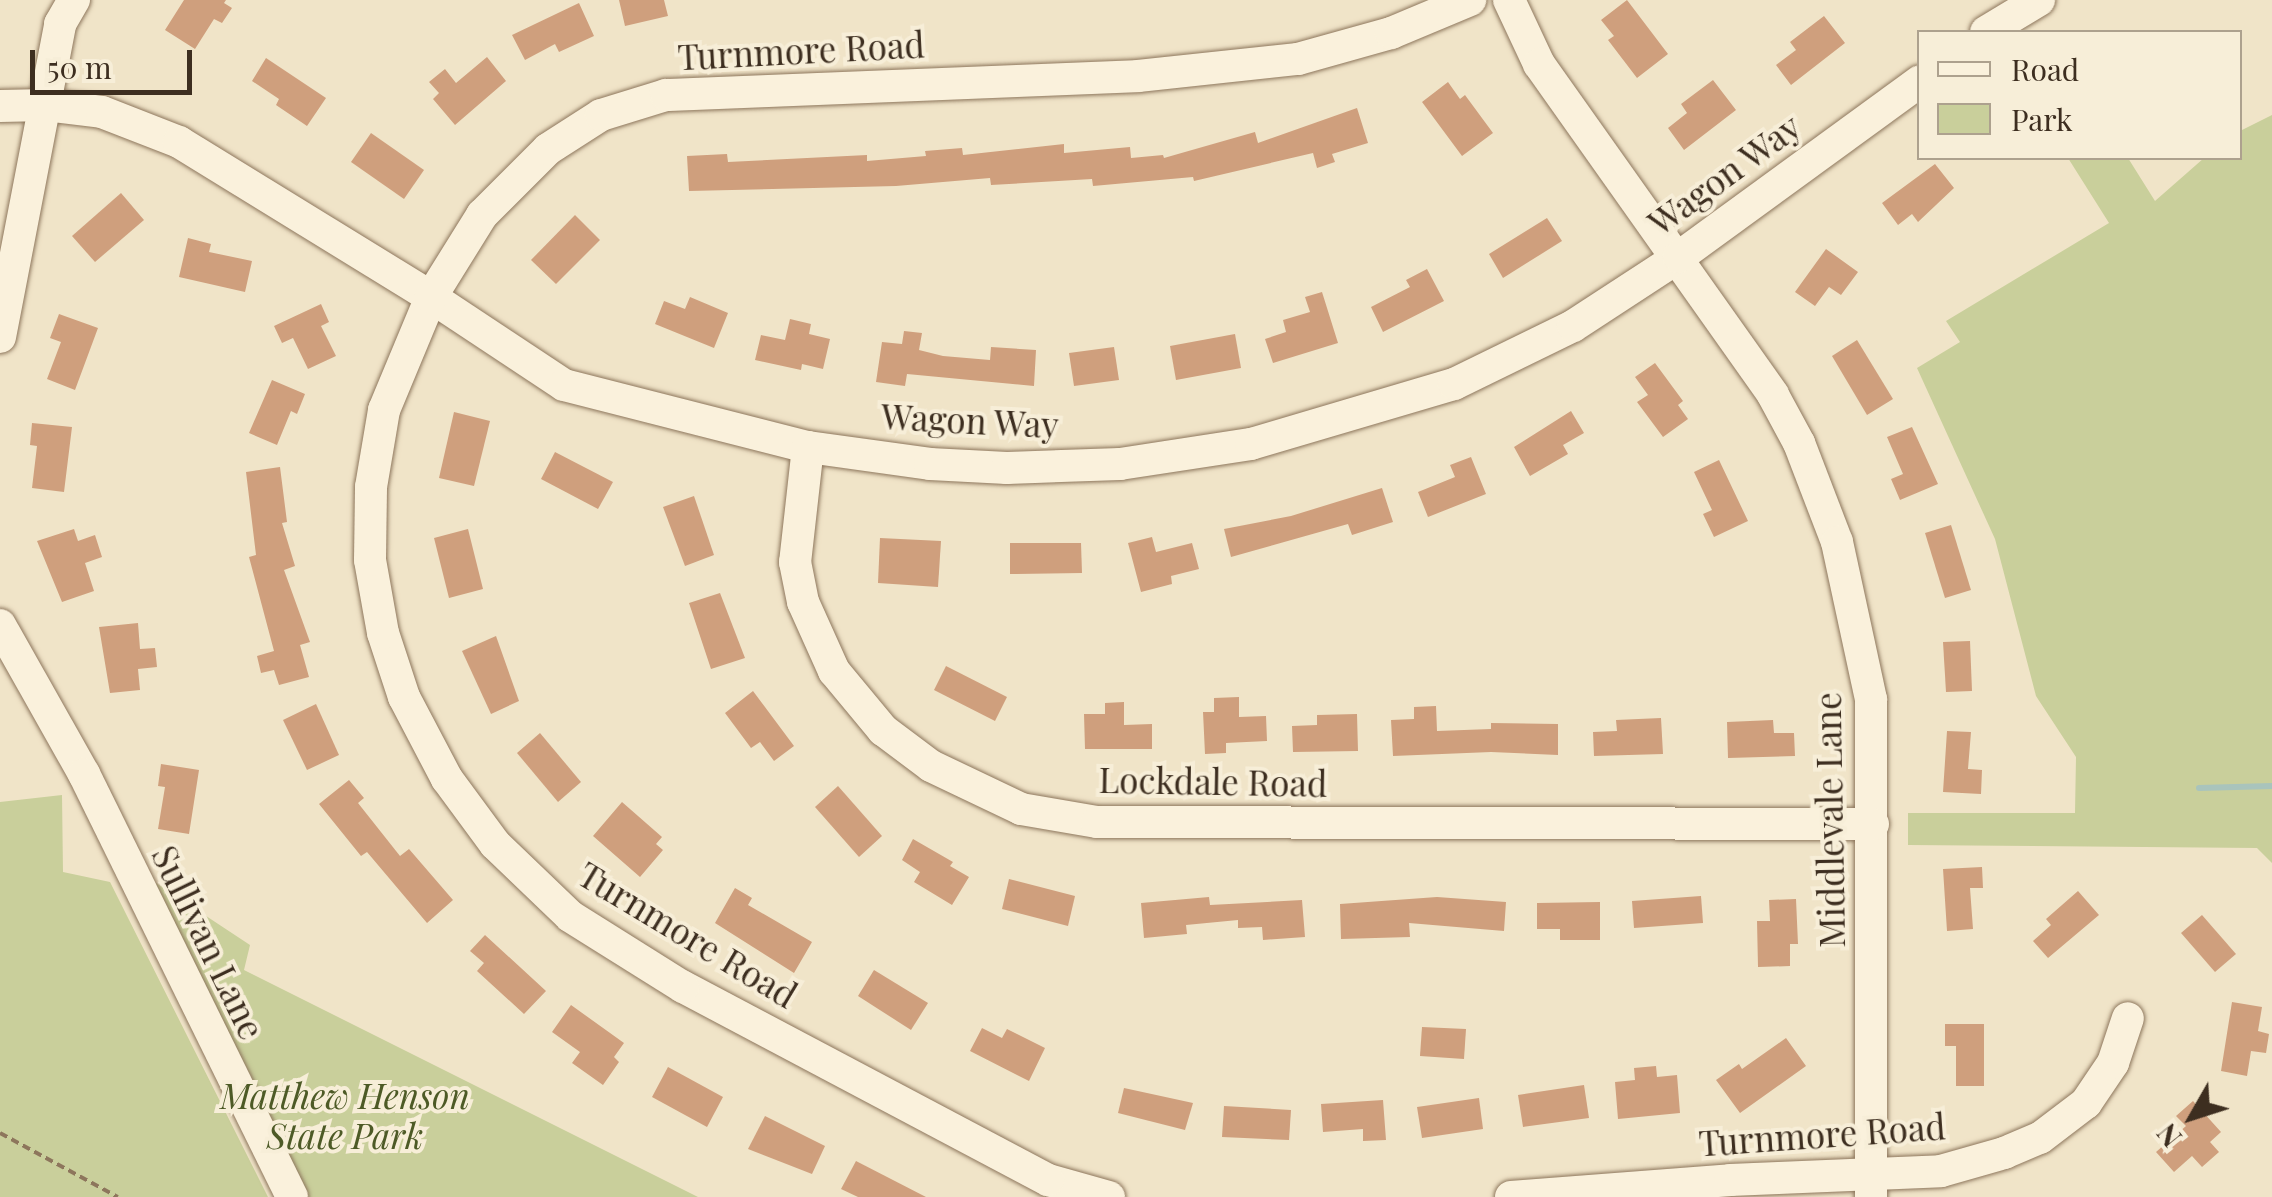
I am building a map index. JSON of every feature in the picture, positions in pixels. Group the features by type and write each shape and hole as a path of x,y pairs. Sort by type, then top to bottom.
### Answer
{"street":[{"path":"0,336 60,24 74,0"},
{"name":"Turnmore Road","path":"1109,1197 1048,1180 684,986 570,916 495,844 447,779 404,697 383,633 370,560 370,487 384,410 431,297 482,215 548,149 602,116 666,95 1138,76 1298,59 1391,33 1470,0"},
{"name":"Middlevale Lane","path":"1508,0 1539,64 1773,395 1800,443 1837,542 1871,699 1871,1186"},
{"path":"1989,30 2038,0"},
{"name":"Wagon Way","path":"0,106 46,105 102,112 178,142 431,297 564,385 808,447 930,464 1007,468 1120,464 1250,444 1454,384 1573,326 1679,257 1917,83"},
{"name":"Lockdale Road","path":"808,447 795,562 803,602 834,671 883,730 932,766 1021,809 1097,822 1873,824"},
{"name":"Sullivan Lane","path":"0,625 84,774 292,1197"},
{"name":"Turnmore Road","path":"1511,1197 1730,1180 1871,1186 1940,1172 2040,1138 2086,1103 2113,1063 2128,1018"}],"path":[{"path":"0,1133 118,1197"}],"green space":[{"path":"2272,115 2272,863 2257,848 1908,845 1908,813 2075,813 2076,757 2036,696 1995,539 1917,368 1960,342 1946,321 2109,223 2069,160 2129,160 2155,201 2202,160 2242,160 2242,130"},
{"name":"Matthew Henson State Park","path":"62,795 63,872 110,882 268,1197 0,1197 0,802"},
{"name":"Matthew Henson State Park","path":"141,873 250,945 244,970 698,1197 296,1197"}],"building":[{"path":"184,0 226,0 224,3 232,8 222,23 214,19 195,49 165,30"},
{"path":"619,0 664,0 668,16 625,26"},
{"path":"1627,0 1668,54 1637,78 1608,40 1614,36 1601,20"},
{"path":"579,3 594,36 559,52 555,44 525,60 512,35"},
{"path":"1824,16 1845,43 1791,85 1776,65 1796,50 1790,42"},
{"path":"487,57 506,81 455,125 433,99 439,93 429,82 445,69 456,83"},
{"path":"266,58 326,98 307,126 276,105 279,99 252,81"},
{"path":"1713,80 1736,110 1684,150 1668,128 1687,113 1681,104"},
{"path":"1448,82 1460,99 1465,95 1493,133 1462,156 1422,102"},
{"path":"1357,108 1368,143 1332,154 1335,162 1317,168 1313,153 1194,181 1193,177 1093,186 1092,179 991,185 990,178 896,186 689,191 687,156 727,154 728,162 867,155 867,161 926,156 925,151 962,148 963,155 1064,144 1064,153 1130,147 1131,158 1164,158 1255,132 1258,143"},
{"path":"371,133 424,170 404,199 351,162"},
{"path":"1935,164 1954,188 1918,222 1912,214 1898,225 1882,203"},
{"path":"121,193 144,220 95,262 72,236"},
{"path":"575,215 600,240 556,284 531,260"},
{"path":"1547,218 1562,241 1503,278 1489,254"},
{"path":"188,238 211,244 209,252 252,261 245,292 179,277"},
{"path":"1826,249 1858,272 1841,295 1829,287 1815,306 1795,292"},
{"path":"1427,269 1444,301 1383,332 1371,307 1410,287 1406,280"},
{"path":"1322,292 1338,343 1273,363 1265,339 1286,332 1283,320 1310,312 1305,297"},
{"path":"690,297 728,313 714,348 655,324 664,301 685,309"},
{"path":"321,304 329,322 321,326 336,356 308,369 293,338 282,343 274,326"},
{"path":"59,314 98,328 75,390 47,379 61,342 50,338"},
{"path":"790,319 811,324 809,334 830,339 823,369 802,364 801,370 755,360 761,335 785,340"},
{"path":"904,331 922,333 919,350 943,356 990,360 991,347 1036,350 1034,386 907,374 905,386 876,382 882,342 902,344"},
{"path":"1235,334 1241,368 1176,380 1170,346"},
{"path":"1857,340 1893,399 1867,415 1832,356"},
{"path":"1114,347 1119,380 1074,386 1069,353"},
{"path":"1655,363 1683,401 1678,405 1688,419 1663,437 1637,402 1648,395 1635,377"},
{"path":"272,380 305,394 297,414 291,411 277,445 249,433"},
{"path":"1571,411 1584,433 1563,445 1568,454 1530,476 1514,447"},
{"path":"454,412 490,421 474,486 439,478"},
{"path":"32,423 72,427 64,492 32,488 37,446 30,445"},
{"path":"1912,427 1938,484 1900,500 1891,479 1903,474 1887,437"},
{"path":"555,452 613,482 598,509 541,479"},
{"path":"1471,457 1486,494 1428,517 1418,492 1455,477 1450,465"},
{"path":"1719,460 1748,521 1714,537 1703,514 1712,510 1694,472"},
{"path":"280,467 287,522 282,523 295,566 284,570 310,642 300,645 309,677 279,685 274,670 261,673 257,656 274,651 249,557 256,555 246,472"},
{"path":"1382,488 1393,522 1352,535 1348,524 1231,557 1224,529 1291,516"},
{"path":"694,496 714,555 685,566 663,507"},
{"path":"1951,525 1971,590 1945,598 1925,533"},
{"path":"74,529 78,541 95,535 102,557 85,563 94,591 62,602 37,541"},
{"path":"468,529 483,589 449,598 434,538"},
{"path":"1152,537 1156,552 1192,543 1199,569 1171,576 1172,584 1141,592 1128,543"},
{"path":"880,538 941,541 938,587 878,583"},
{"path":"1010,543 1081,543 1082,573 1010,574"},
{"path":"720,593 745,658 711,669 689,603"},
{"path":"138,623 140,649 155,648 157,667 138,669 140,690 110,693 99,627"},
{"path":"496,636 519,701 491,714 462,651"},
{"path":"1970,641 1972,691 1946,692 1943,642"},
{"path":"946,666 1007,697 995,721 934,690"},
{"path":"753,691 794,746 774,761 760,742 751,748 725,713"},
{"path":"1239,697 1239,717 1266,716 1267,741 1226,743 1226,753 1205,754 1203,712 1214,712 1214,698"},
{"path":"1124,702 1124,725 1152,724 1152,749 1085,749 1084,714 1105,714 1105,703"},
{"path":"316,704 339,755 307,770 283,720"},
{"path":"1436,706 1437,731 1491,729 1491,723 1558,724 1558,755 1491,752 1393,756 1391,720 1414,719 1414,707"},
{"path":"1357,714 1358,751 1293,752 1292,726 1317,725 1317,715"},
{"path":"1661,718 1663,754 1594,756 1593,732 1617,731 1616,720"},
{"path":"1773,720 1774,733 1794,733 1795,756 1728,758 1727,722"},
{"path":"1947,731 1971,732 1968,769 1982,770 1981,794 1943,792"},
{"path":"540,733 581,782 558,802 517,753"},
{"path":"161,764 199,770 189,834 158,829 165,787 158,786"},
{"path":"349,780 364,798 358,803 400,856 409,849 453,900 427,923 367,852 361,856 319,804"},
{"path":"838,786 882,836 859,857 815,807"},
{"path":"622,802 662,837 656,844 663,850 640,877 593,836"},
{"path":"913,839 953,862 950,866 969,877 952,905 914,882 920,872 902,860"},
{"path":"1982,867 1983,888 1970,888 1973,929 1947,931 1943,869"},
{"path":"1009,879 1075,896 1068,926 1002,909"},
{"path":"735,888 752,898 748,905 812,942 794,973 715,923"},
{"path":"2078,891 2099,915 2048,958 2033,941 2051,925 2046,919"},
{"path":"1701,896 1703,923 1634,928 1632,901"},
{"path":"1209,897 1210,905 1302,900 1305,937 1263,940 1262,927 1238,928 1238,920 1186,925 1187,934 1144,938 1141,903"},
{"path":"1437,897 1506,902 1504,931 1409,923 1410,937 1341,939 1340,904"},
{"path":"1796,899 1798,944 1790,944 1790,966 1758,967 1757,921 1770,921 1769,900"},
{"path":"1600,902 1600,940 1560,940 1560,929 1537,929 1537,903"},
{"path":"2202,915 2236,954 2215,972 2181,933"},
{"path":"485,935 546,991 524,1014 477,971 484,963 470,951"},
{"path":"874,970 928,1003 911,1030 858,996"},
{"path":"2232,1002 2262,1007 2258,1031 2269,1034 2266,1053 2251,1051 2247,1076 2221,1071"},
{"path":"571,1005 624,1043 614,1057 619,1062 603,1085 572,1063 580,1052 552,1032"},
{"path":"1945,1024 1984,1024 1984,1086 1956,1086 1956,1046 1945,1046"},
{"path":"1422,1027 1466,1029 1464,1059 1420,1056"},
{"path":"982,1028 1002,1038 1007,1029 1045,1048 1029,1081 970,1051"},
{"path":"1786,1038 1806,1066 1740,1113 1716,1080 1739,1064 1742,1069"},
{"path":"1656,1066 1657,1077 1677,1075 1680,1113 1618,1119 1615,1082 1635,1080 1634,1068"},
{"path":"668,1067 723,1097 707,1127 652,1097"},
{"path":"1584,1085 1589,1118 1523,1127 1518,1095"},
{"path":"1124,1088 1193,1103 1185,1130 1118,1113"},
{"path":"1479,1098 1483,1129 1422,1138 1417,1107"},
{"path":"1383,1100 1386,1140 1363,1141 1363,1129 1323,1132 1321,1104"},
{"path":"2193,1101 2221,1132 2210,1142 2219,1152 2202,1167 2192,1156 2174,1172 2156,1152 2186,1126 2176,1116"},
{"path":"1224,1106 1291,1110 1289,1140 1222,1137"},
{"path":"765,1116 825,1146 812,1174 748,1149"},
{"path":"856,1161 926,1197 858,1197 841,1189"}],"waterway":[{"path":"2199,788 2272,786"}]}
